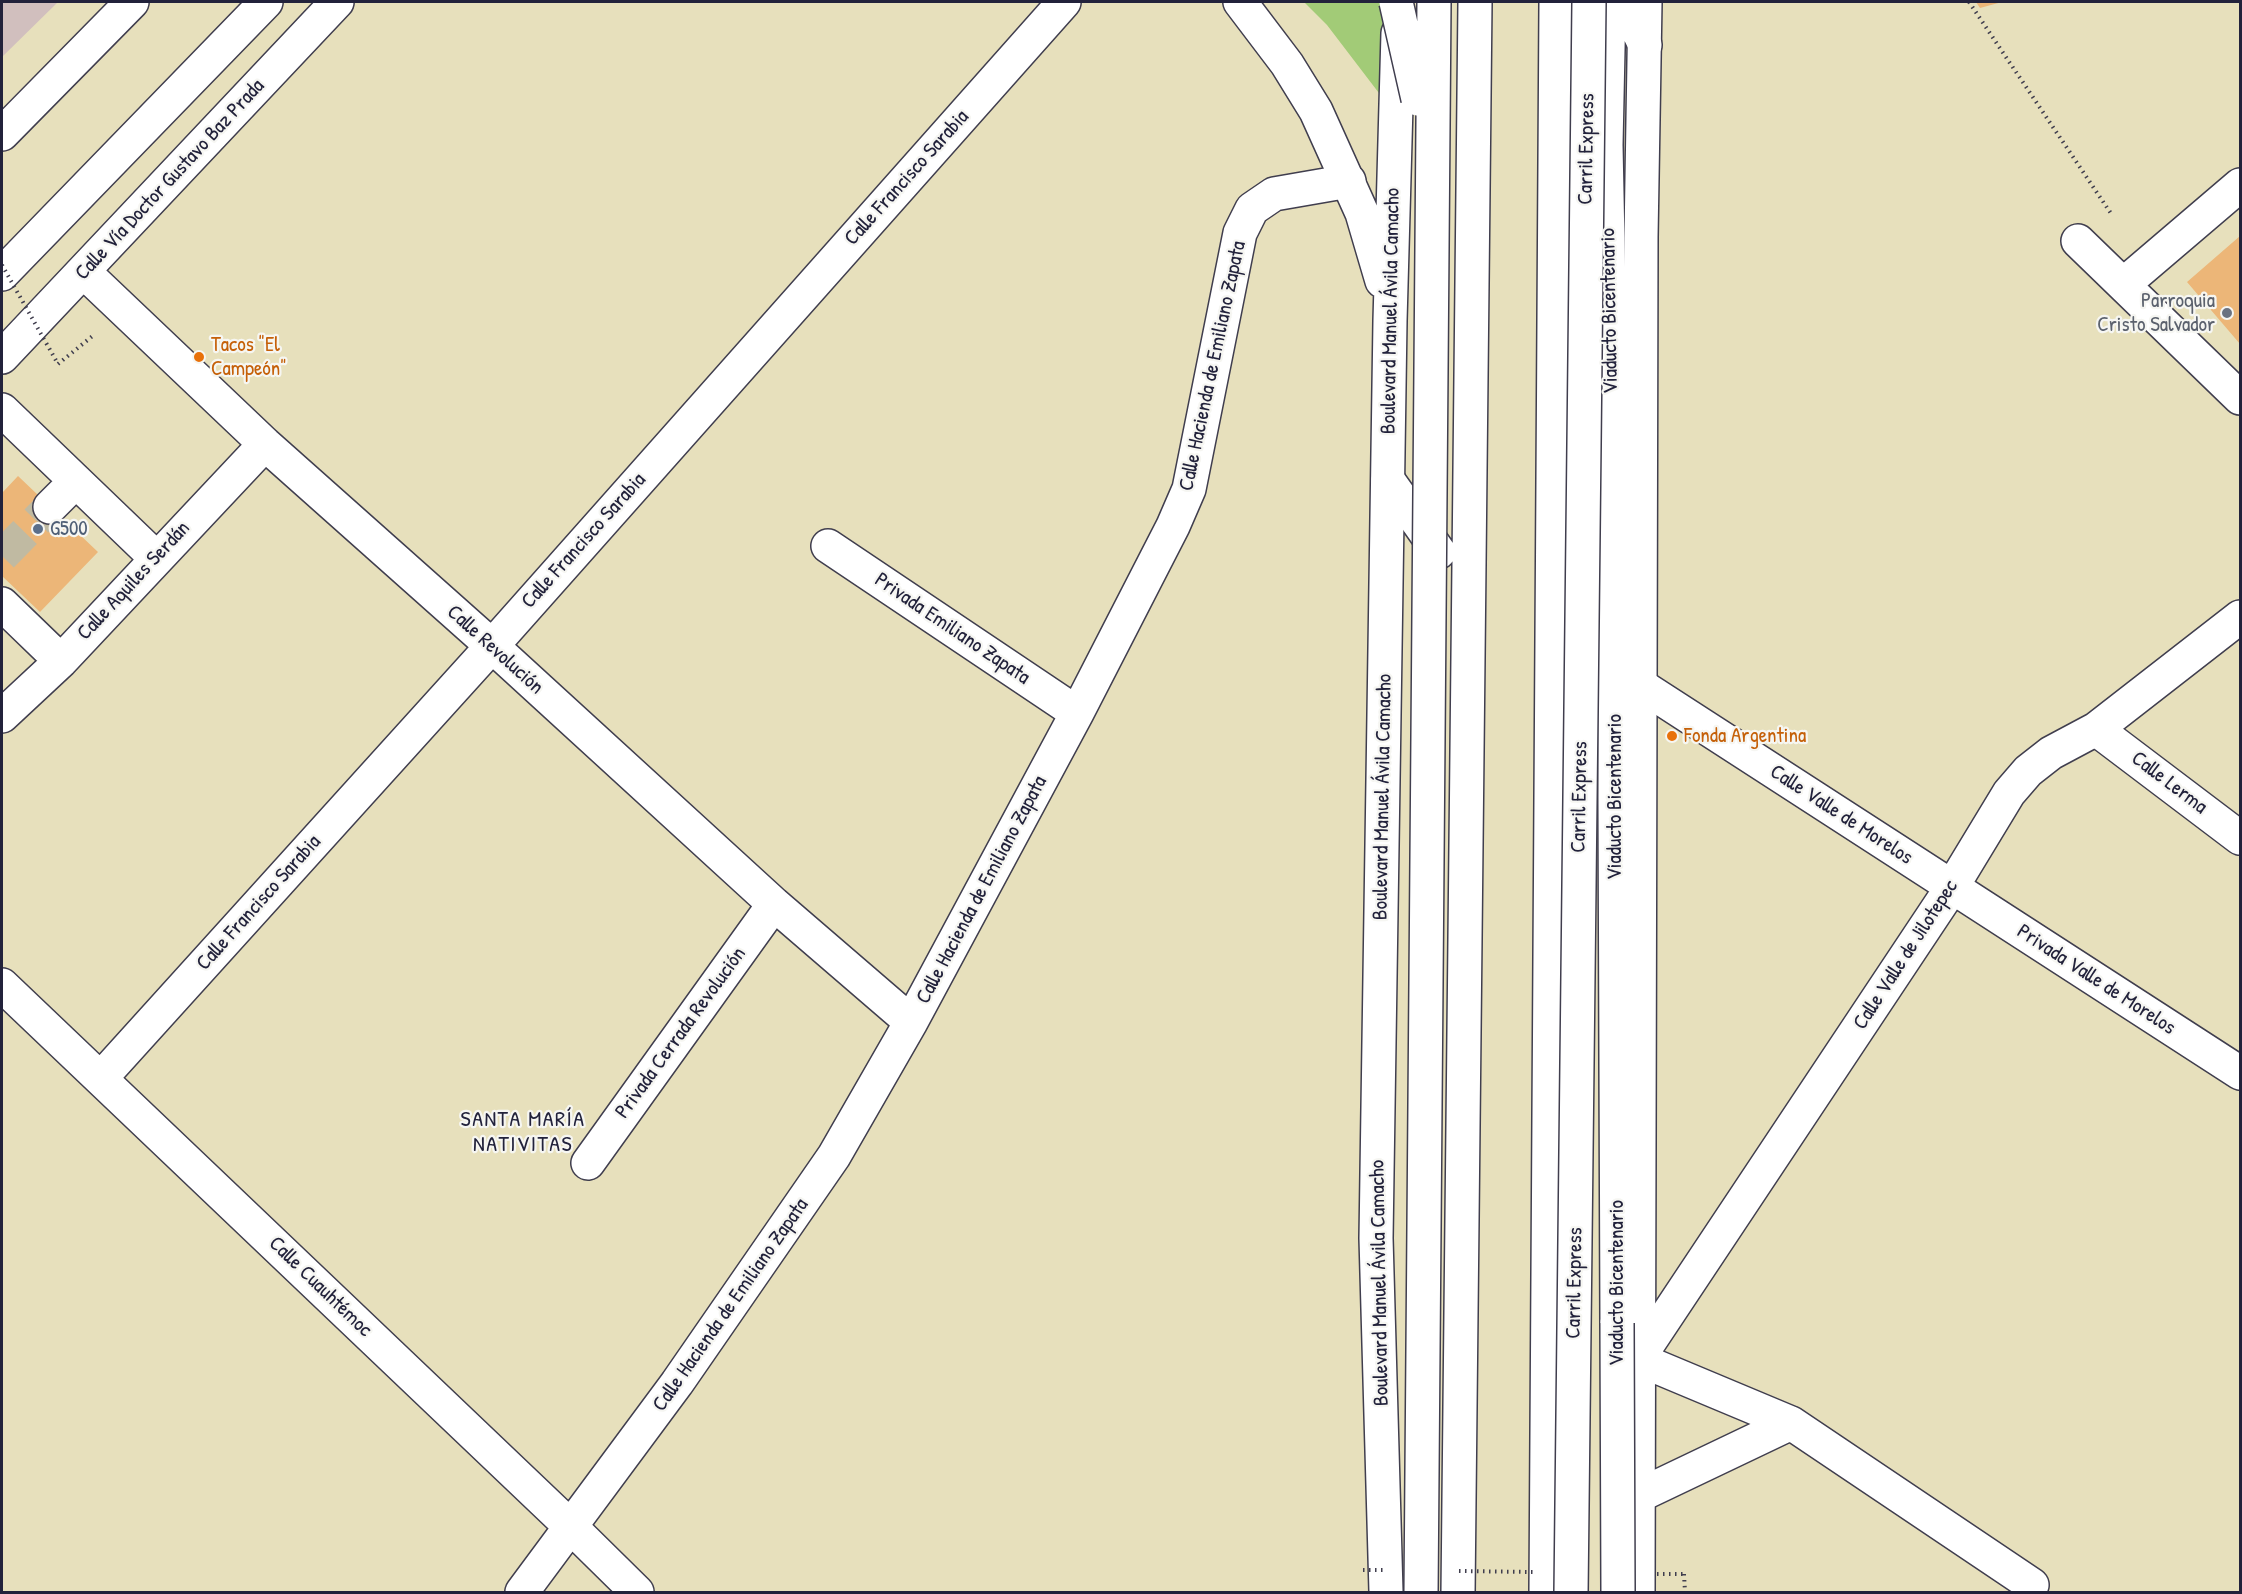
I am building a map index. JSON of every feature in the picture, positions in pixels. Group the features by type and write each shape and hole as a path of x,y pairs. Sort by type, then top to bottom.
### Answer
{"main road":[{"path":"2,134 132,2"},
{"path":"2,274 266,2"},
{"name":"Calle Vía Doctor Gustavo Baz Prada","path":"2,357 337,2"},
{"name":"Calle Francisco Sarabia","path":"101,1078 492,646 1064,2"},
{"path":"1240,2 1287,64 1316,111 1349,181 1379,266 1390,321"},
{"path":"1397,2 1414,69 1424,132 1432,150"},
{"name":"Boulevard Manuel Ávila Camacho","path":"1386,1581 1376,1238 1397,2"},
{"path":"1421,1593 1434,2"},
{"path":"1458,1582 1475,2"},
{"path":"1544,1582 1556,2"},
{"name":"Carril Express","path":"1571,1593 1589,2"},
{"name":"Viaducto Bicentenario","path":"1609,2 1606,145 1614,537 1618,1593"},
{"path":"1624,2 1645,45"},
{"path":"1643,1583 1638,1496 1638,1359 1645,2"},
{"name":"Calle Hacienda de Emiliano Zapata","path":"522,1593 677,1383 834,1156 911,1022 1077,713 1173,526 1189,489 1240,233 1252,209 1274,194 1349,181"},
{"path":"2124,284 2241,185"},
{"path":"2078,241 2241,398"},
{"name":"Calle Revolución","path":"84,272 265,444 492,646 774,904 911,1022"},
{"path":"2,410 155,557"},
{"name":"Calle Aquiles Serdán","path":"2,716 61,661 155,557 265,444"},
{"path":"1388,480 1469,596"},
{"path":"50,507 76,481"},
{"name":"Privada Emiliano Zapata","path":"828,546 1077,713"},
{"path":"2,604 61,661"},
{"name":"Calle Valle de Jilotepec","path":"1638,1359 1952,887 2009,793 2028,771 2051,753 2096,729 2241,617"},
{"name":"Calle Valle de Morelos","path":"1640,685 1952,887"},
{"name":"Calle Lerma","path":"2096,729 2241,838"},
{"name":"Privada Valle de Morelos","path":"1952,887 2241,1073"},
{"name":"Privada Cerrada Revolución","path":"588,1163 774,904"},
{"name":"Calle Cuauhtémoc","path":"2,985 572,1528 637,1593"},
{"path":"1638,1359 1791,1423 2032,1585"},
{"path":"1638,1496 1791,1423"}],"path":[{"path":"1969,2 2113,217"},
{"path":"2,265 58,364 100,330"},
{"path":"1363,1570 1386,1581"},
{"path":"1643,1583 1684,1574 1684,1593"},
{"path":"1458,1582 1544,1582"}],"shaded area":[{"path":"2,2 58,2 2,57"}],"green space":[{"path":"1304,2 1382,2 1385,101 1327,25"}],"building":[{"path":"1976,2 2002,2 1980,8"},
{"name":"Parroquia Cristo Salvador","path":"2240,236 2240,344 2187,282"},
{"name":"G500","path":"18,476 98,552 40,612 2,576 2,493"}],"tunnel":[{"path":"2,556 50,507"}],"place":[{"name":"Parroquia Cristo Salvador","path":"2227,313"},
{"name":"Tacos \"El Campeón\"","path":"199,357"},
{"name":"G500","path":"38,529"},
{"name":"Fonda Argentina","path":"1672,736"}],"district":[{"name":"SANTA MARÍA NATIVITAS","path":"523,1132"}]}
